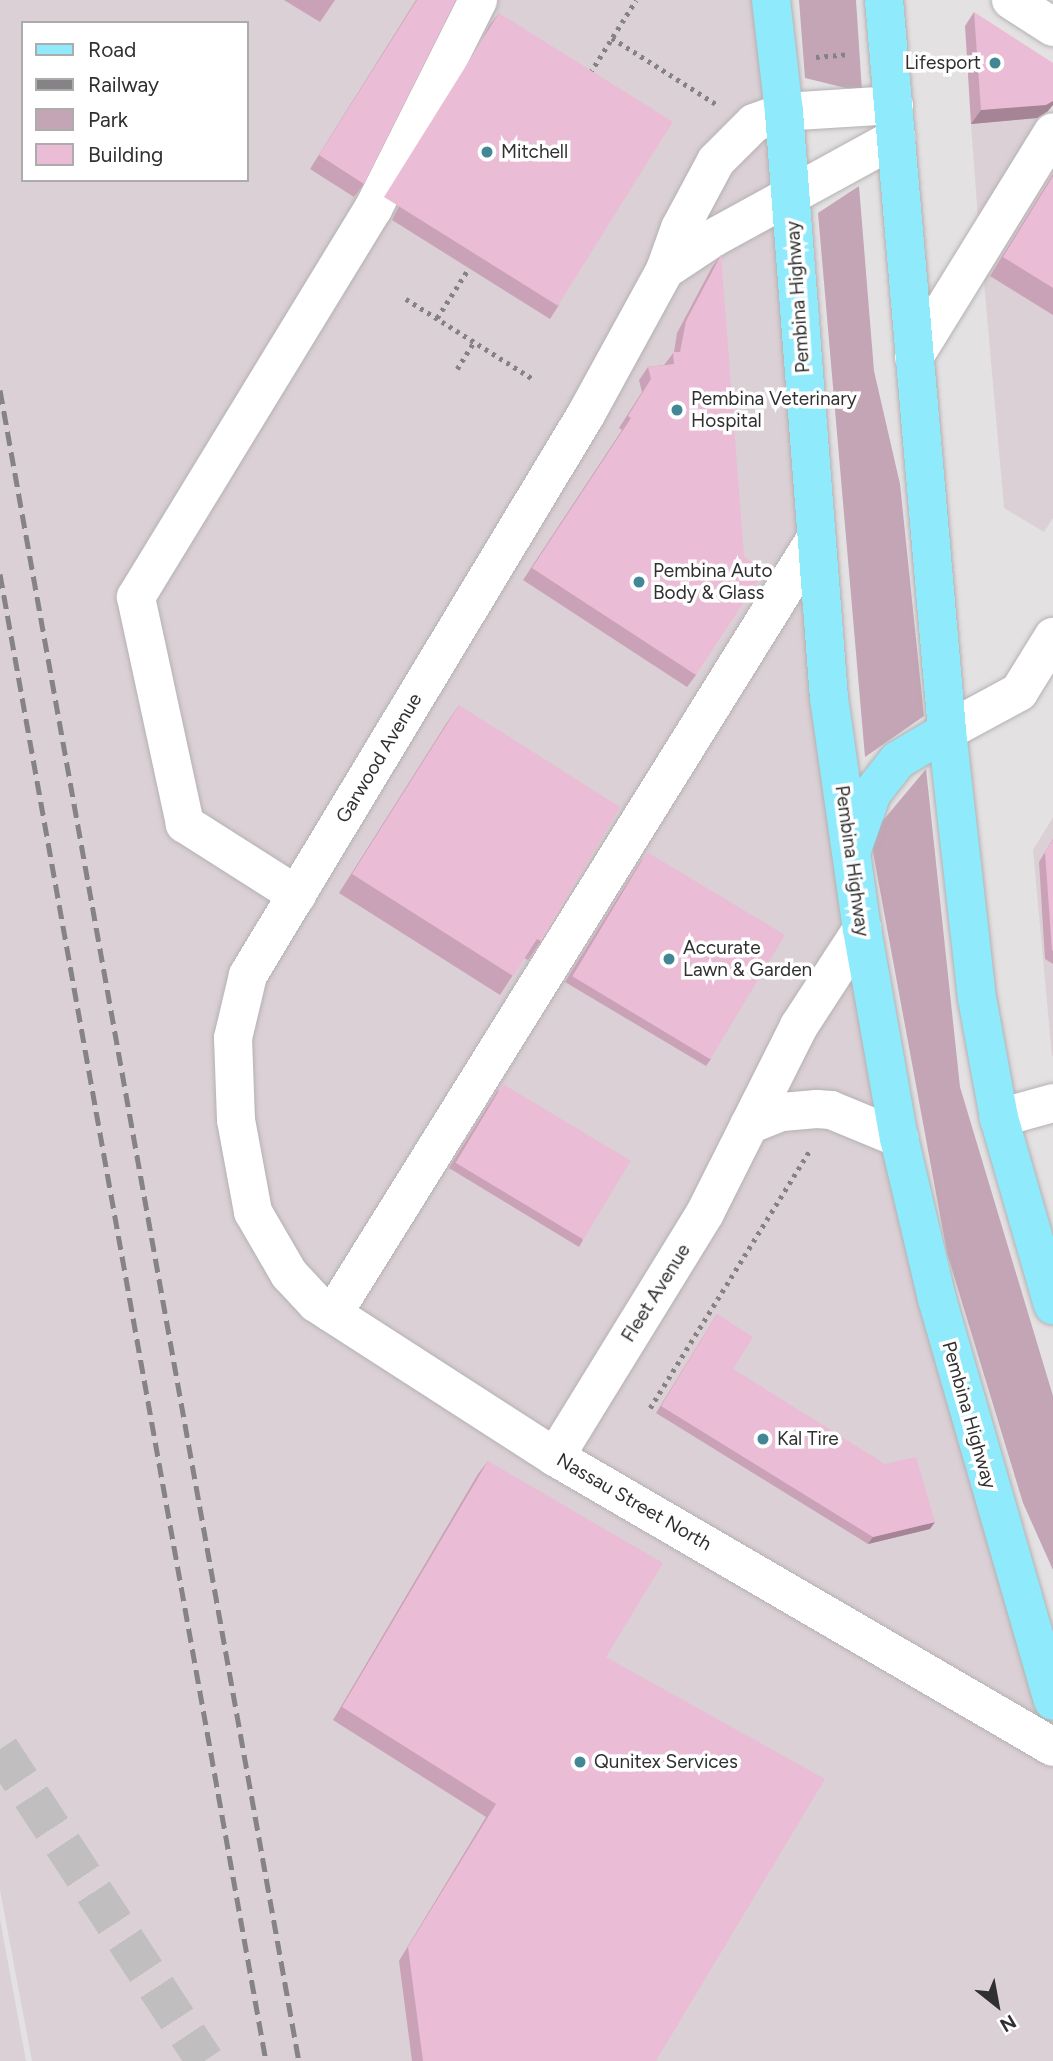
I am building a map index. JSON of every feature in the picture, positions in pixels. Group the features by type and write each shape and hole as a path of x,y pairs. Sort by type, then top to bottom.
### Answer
{"main road":[{"name":"Pembina Highway","path":"771,0 784,112 829,698 862,929 899,1138 957,1378 1051,1690"},
{"path":"884,0 947,731 977,998 999,1118 1053,1306"},
{"path":"850,855 872,793 898,760 947,731"}],"street":[{"path":"297,895 185,824 136,597 373,209 478,0"},
{"path":"1011,0 1053,27"},
{"name":"Garwood Avenue","path":"289,1274 253,1212 236,1120 233,1038 248,975 585,416 665,270 680,228 716,161 754,123 784,112 895,121"},
{"name":"Garwood Avenue","path":"665,270 683,255 790,195 895,121"},
{"path":"914,357 1053,132"},
{"path":"332,1314 816,538"},
{"path":"947,731 1019,692 1053,638"},
{"name":"Fleet Avenue","path":"555,1457 705,1213 799,1026 862,929"},
{"path":"999,1118 1053,1103"},
{"path":"750,1125 810,1108 831,1110 899,1138"},
{"name":"Nassau Street North","path":"289,1274 332,1314 555,1457 1053,1747"},
{"path":"993,1711 1051,1690"}],"path":[{"path":"582,85 636,0"},
{"path":"612,38 723,109"},
{"path":"813,58 861,53"},
{"path":"437,318 469,268"},
{"path":"406,299 533,379"},
{"path":"457,369 474,342"},
{"path":"650,1408 815,1143"}],"shaded area":[{"path":"0,0 771,0 850,854 1053,1702 1053,2061 32,2061 0,1890"},
{"path":"1053,104 978,219 971,124"},
{"path":"1053,158 1053,518 1044,532 1004,508 983,271"},
{"path":"1053,817 1053,1056 1052,1056 1033,850"},
{"path":"0,1919 26,2061 0,2061"}],"green space":[{"path":"799,0 856,0 862,92 805,78"},
{"path":"859,186 874,371 900,484 924,716 865,757 818,213"},
{"path":"926,769 960,1087 1053,1396 1053,1570 1023,1503 947,1253 870,836"}],"building":[{"path":"417,0 456,0 364,184 319,155"},
{"name":"Lifesport","path":"974,12 1053,63 1053,101 1046,105 981,110"},
{"name":"Mitchell","path":"499,13 673,122 558,306 384,197"},
{"path":"1053,176 1053,288 1003,257"},
{"path":"721,255 744,557 765,570 696,675 532,568 631,418 628,416 651,379 648,367 674,364 673,352 680,352 686,321"},
{"path":"459,705 620,807 541,941 537,939 513,976 352,874"},
{"path":"1053,840 1053,951 1045,852"},
{"name":"Accurate Lawn & Garden","path":"647,852 785,935 710,1059 572,976"},
{"path":"503,1084 631,1161 583,1240 456,1163"},
{"name":"Kal Tire","path":"717,1314 753,1337 733,1369 885,1464 916,1457 935,1522 873,1537 661,1406"},
{"name":"Qunitex Services","path":"488,1461 663,1563 606,1657 825,1779 656,2061 423,2061 408,1947 496,1804 342,1707"}],"tunnel":[{"path":"0,1749 205,2061"}],"railway":[{"path":"0,390 299,2061"},
{"path":"0,574 266,2061"}],"place":[{"name":"Lifesport","path":"995,63"},
{"name":"Mitchell","path":"487,152"},
{"name":"Pembina Veterinary Hospital","path":"677,410"},
{"name":"Pembina Auto Body & Glass","path":"639,582"},
{"name":"Accurate Lawn & Garden","path":"669,959"},
{"name":"Kal Tire","path":"763,1439"},
{"name":"Qunitex Services","path":"580,1762"}]}
